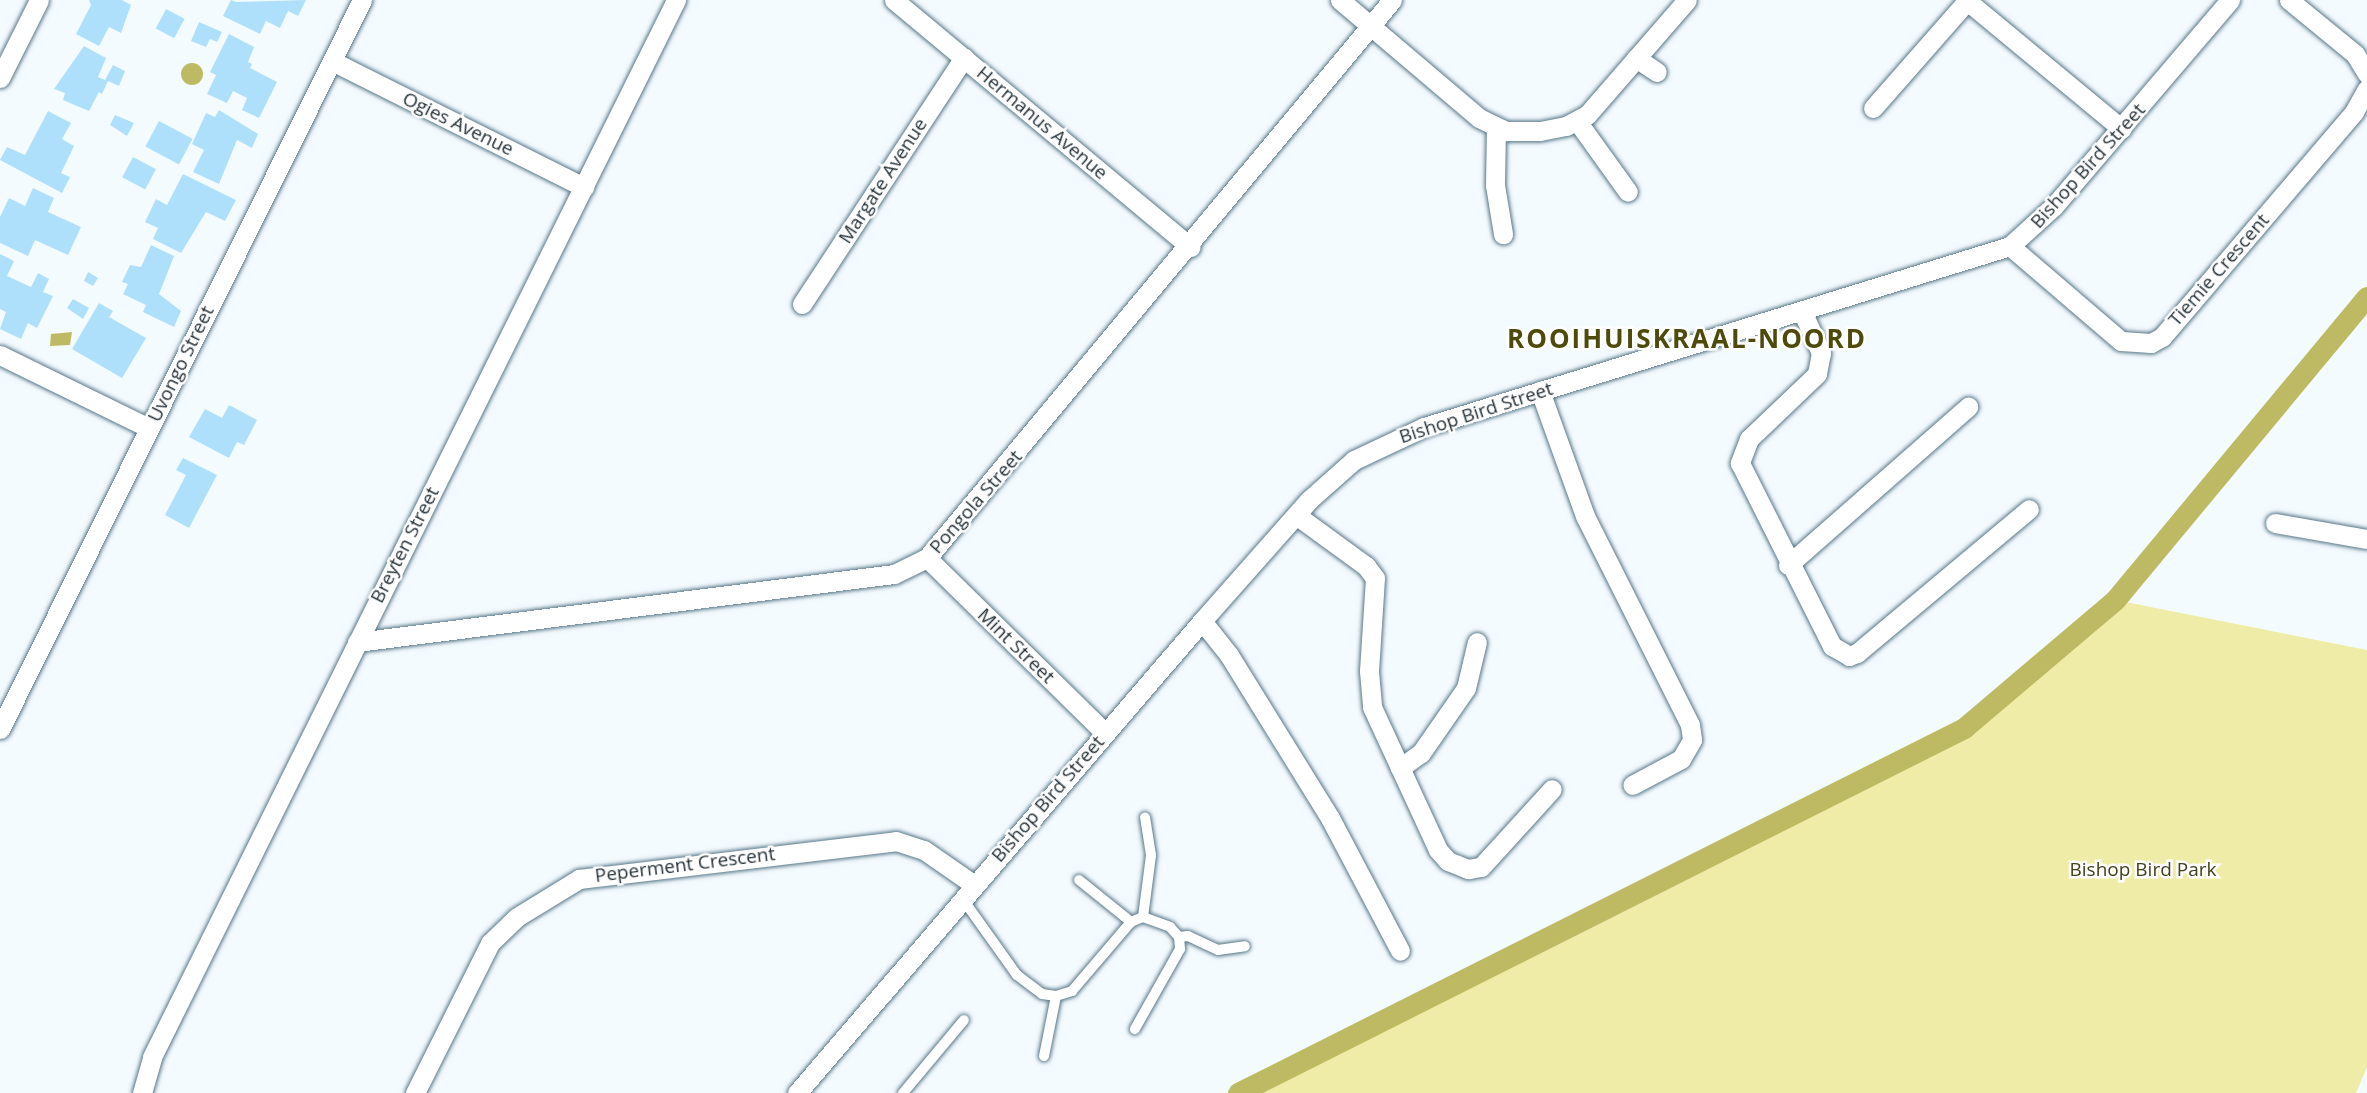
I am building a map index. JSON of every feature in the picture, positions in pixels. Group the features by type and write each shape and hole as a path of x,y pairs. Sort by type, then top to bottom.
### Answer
{"street":[{"path":"0,78 39,0"},
{"name":"Uvongo Street","path":"0,729 362,0"},
{"name":"Breyten Street","path":"142,1093 152,1057 676,0"},
{"name":"Hermanus Avenue","path":"894,0 1190,247"},
{"path":"1340,0 1479,118 1496,127 1539,131 1577,121 1687,0"},
{"name":"Pongola Street","path":"357,642 894,574 927,558 1190,247 1392,0"},
{"path":"1873,108 1967,0 2122,129"},
{"name":"Bishop Bird Street","path":"797,1093 1202,621 1336,474 1385,443 1539,391 2010,246 2054,206 2230,0"},
{"path":"2289,0 2354,54 2367,74"},
{"name":"Margate Avenue","path":"802,304 964,57"},
{"path":"1636,58 1657,72"},
{"name":"Ogies Avenue","path":"332,61 584,187"},
{"name":"Tiemie Crescent","path":"2010,246 2122,341 2151,343 2162,337 2354,112 2367,89"},
{"path":"1577,121 1628,192"},
{"path":"1496,127 1495,185 1503,234"},
{"path":"1802,311 1821,352 1817,373 1749,439 1740,463 1788,565 1832,646 1849,656 2029,509"},
{"path":"0,355 149,428"},
{"path":"1539,391 1585,516 1690,725 1692,740 1681,759 1632,785"},
{"path":"1788,565 1968,407"},
{"path":"1296,515 1366,566 1375,579 1369,695 1438,850 1448,861 1468,869 1490,860 1552,789"},
{"path":"2275,523 2367,539"},
{"name":"Mint Street","path":"927,558 1105,733"},
{"path":"1202,621 1229,655 1330,818 1400,951"},
{"path":"1400,768 1420,753 1466,688 1478,642"},
{"name":"Peperment Crescent","path":"415,1093 490,943 517,917 579,879 896,841 924,850 968,891"}],"lane":[{"path":"1143,917 1151,855 1145,817"},
{"path":"1079,880 1131,922"},
{"path":"968,891 1017,975 1042,994 1056,996 1072,991 1131,922 1143,917 1156,919 1179,937 1188,936 1218,950 1245,946"},
{"path":"1135,1029 1174,963 1179,937"},
{"path":"1044,1056 1056,996"},
{"path":"903,1093 964,1020"}],"green space":[{"name":"Bishop Bird Park","path":"2115,600 2367,650 2367,1067 2356,1093 1238,1093 1964,728"}],"shaded area":[{"path":"188,63 196,63 203,70 203,78 196,85 188,85 181,78 181,70"},
{"path":"72,332 70,345 50,346 51,334"}],"building":[{"path":"89,0 122,0 131,5 121,33 109,27 99,46 76,34 91,5"},
{"path":"231,0 306,0 298,16 288,11 280,28 266,21 260,34 223,16"},
{"path":"166,9 185,19 174,38 156,28"},
{"path":"199,22 222,32 217,42 210,39 206,47 191,41"},
{"path":"229,34 254,47 248,62 252,64 250,68 277,82 259,118 242,110 247,98 233,91 227,103 207,94 216,75 210,72"},
{"path":"84,46 106,58 98,77 105,80 113,65 125,71 119,86 108,81 89,111 63,100 65,93 54,89"},
{"path":"219,110 258,134 252,148 237,140 219,184 193,172 204,150 192,144 206,113 215,117"},
{"path":"48,111 71,123 62,139 74,146 61,173 70,177 62,193 0,160 7,147 25,155"},
{"path":"115,115 134,123 127,136 110,125"},
{"path":"159,121 193,139 179,164 145,147"},
{"path":"133,157 156,169 145,190 122,177"},
{"path":"183,174 236,200 225,221 206,212 181,253 153,239 158,228 145,222 156,199 167,205"},
{"path":"33,188 54,198 48,212 81,227 68,255 35,240 28,256 0,243 0,217 9,198 25,206"},
{"path":"151,245 174,256 159,294 181,311 174,327 143,312 146,305 123,294 128,284 122,282 130,265 141,267"},
{"path":"0,254 14,261 7,276 31,287 38,273 49,279 43,292 53,296 37,328 28,323 21,339 0,329 6,312 0,309"},
{"path":"88,272 98,278 93,286 84,281"},
{"path":"73,299 89,308 83,319 67,308"},
{"path":"99,303 113,311 109,317 146,338 122,378 72,349"},
{"path":"229,405 257,420 244,445 237,442 229,458 189,437 205,409 222,418"},
{"path":"183,458 217,475 189,528 165,515 186,475 176,470"}],"waterway":[{"path":"1238,1093 1964,728 2115,600 2367,297"}],"district":[{"name":"ROOIHUISKRAAL-NOORD","path":"1687,339"}]}
